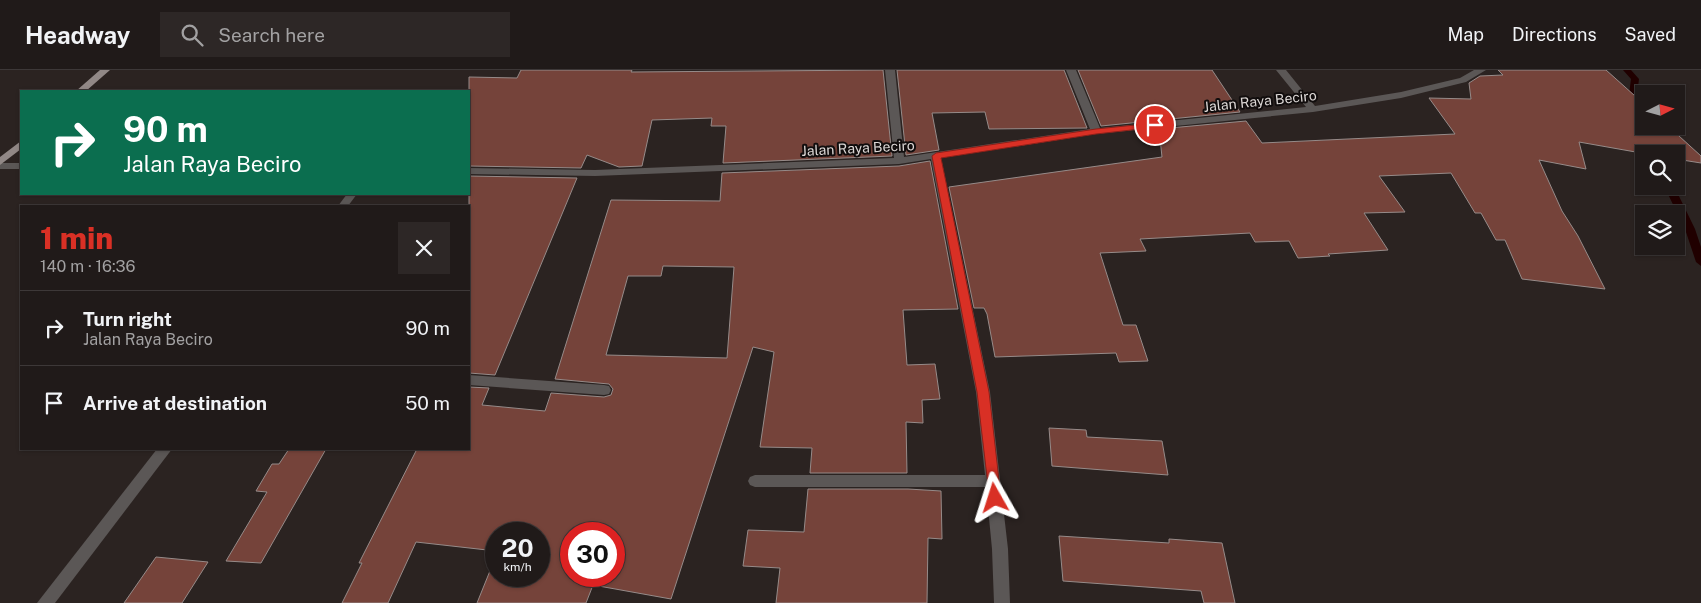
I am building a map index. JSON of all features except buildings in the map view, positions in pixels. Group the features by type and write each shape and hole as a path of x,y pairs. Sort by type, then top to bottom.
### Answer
{"main road":[{"path":"82,90 105,70"},
{"path":"0,164 20,145"}],"street":[{"path":"890,70 899,161"},
{"path":"1071,70 1096,131"},
{"path":"1281,70 1313,110"},
{"name":"Jalan Raya Beciro","path":"470,171 595,173 899,161 1096,131 1313,110 1400,95 1463,80 1481,70"},
{"path":"936,156 983,392 1000,549 1002,603"},
{"path":"0,164 20,166"},
{"path":"470,380 604,390"},
{"path":"45,603 164,450"},
{"path":"755,481 993,481"}],"waterway":[{"path":"1627,70 1635,79 1631,110"},
{"path":"1673,195 1690,229 1701,262"}],"route":[{"path":"995,498 983,392 936,156 1096,131 1155,125"}]}
